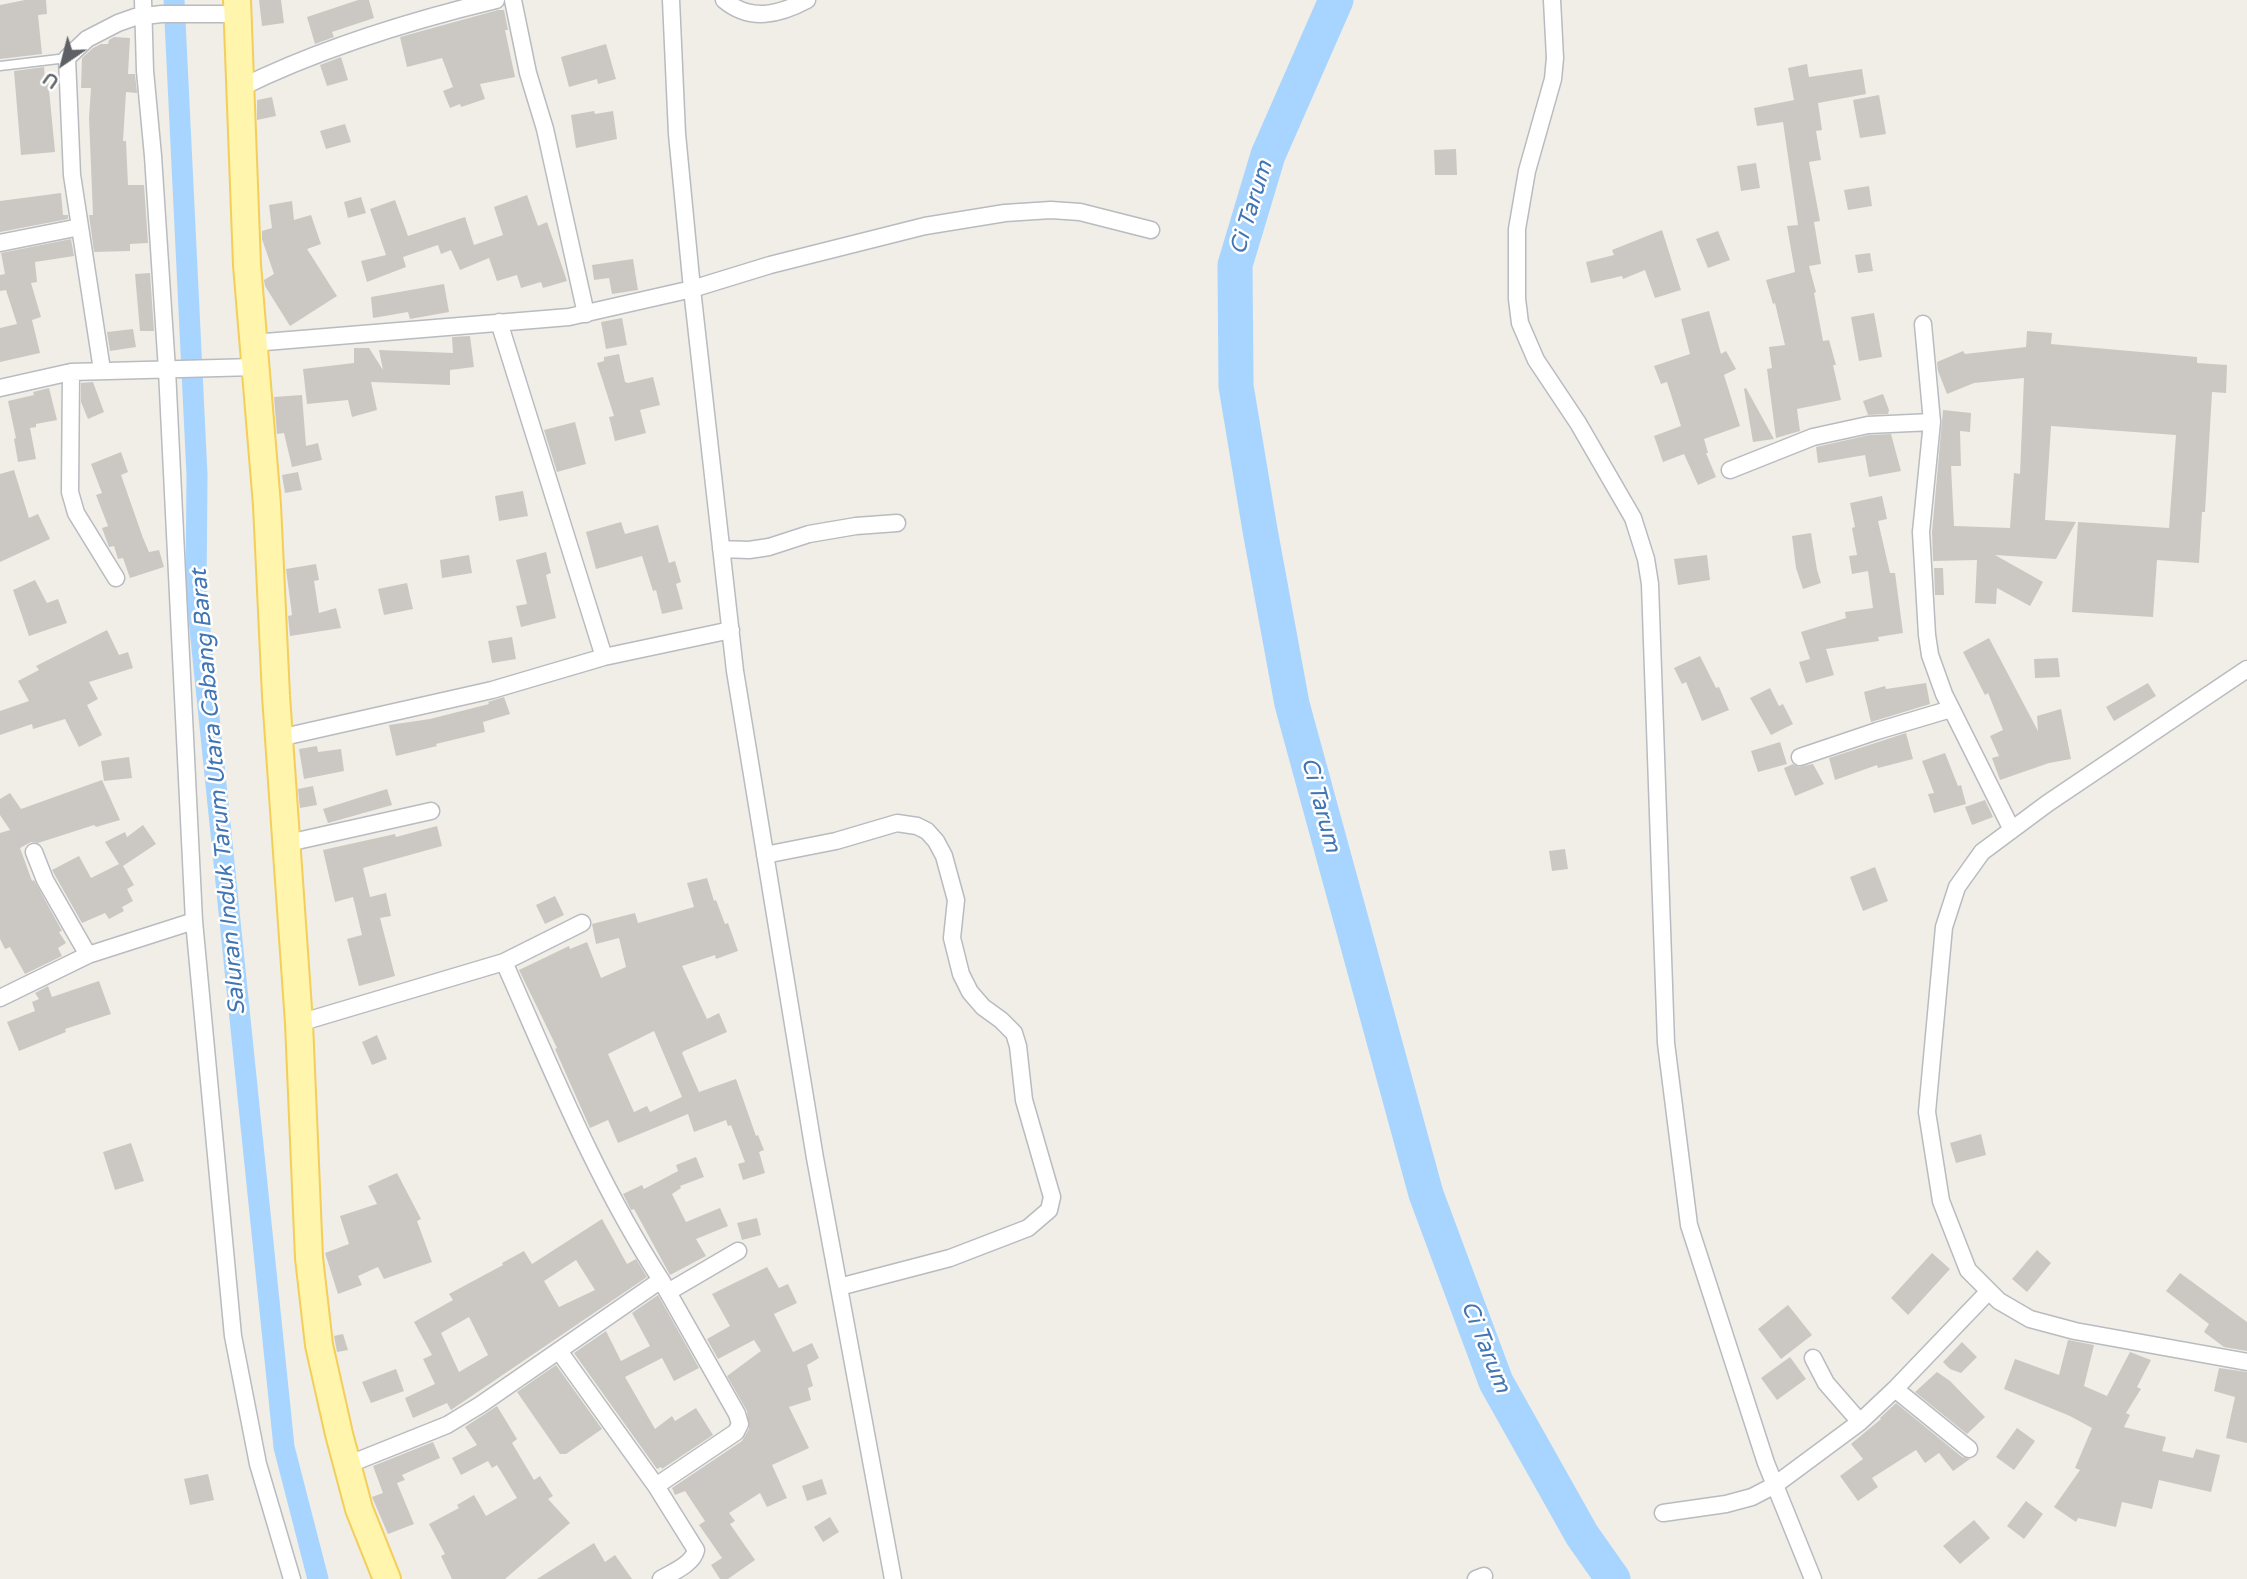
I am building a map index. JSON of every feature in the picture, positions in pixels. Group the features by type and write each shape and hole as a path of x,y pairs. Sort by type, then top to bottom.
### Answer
{"main road":[{"path":"237,7 248,360 267,505 279,738 299,1023 309,1258 319,1345 347,1465 359,1508 387,1579"}],"street":[{"path":"240,88 263,76 379,32 443,12 496,0"},
{"path":"513,0 586,314"},
{"path":"671,0 677,134 731,630 815,1158 893,1579"},
{"path":"724,0 738,10 754,14 774,14 807,0"},
{"path":"1552,0 1555,58 1553,79 1527,172 1517,229 1517,299 1520,323 1536,360 1578,423 1633,518 1646,559 1650,584 1660,815 1666,1043 1689,1226 1775,1485 1812,1579"},
{"path":"102,370 72,175 67,58 87,39 142,8 162,14 202,15 237,7"},
{"path":"142,8 174,370 194,921 233,1336 258,1464 292,1579"},
{"path":"0,388 71,372 174,370 499,322 586,314 692,289 770,265 925,226 1005,214 1051,210 1080,212 1151,230"},
{"path":"0,243 80,227"},
{"path":"499,322 604,657"},
{"path":"1923,324 1932,422 1921,531 1930,655 1951,709 2012,830"},
{"path":"71,372 70,492 76,513 116,578"},
{"path":"1730,470 1813,437 1868,425 1932,422"},
{"path":"721,549 759,549 809,534 856,526 897,523"},
{"path":"279,738 492,690 604,657 731,630"},
{"path":"2247,669 2048,803 1982,852 1957,887 1944,927 1927,1112 1941,1201 1968,1270 1999,1301 2029,1319 2075,1331 2247,1362"},
{"path":"1800,757 1951,709"},
{"path":"288,843 431,811"},
{"path":"765,855 836,841 897,823 917,826 927,831 936,841 944,856 956,900 952,938 961,974 983,1007 1014,1033 1024,1100 1052,1198 1049,1210 1028,1228 950,1258 839,1287"},
{"path":"34,852 45,880 88,955"},
{"path":"0,998 88,955 194,921"},
{"path":"299,1023 504,962 582,923"},
{"path":"504,962 585,1147 737,1414 740,1424 736,1432 656,1486"},
{"path":"347,1465 447,1425 559,1351 665,1286 738,1251"},
{"path":"1663,1513 1726,1504 1752,1497 1775,1485 1860,1422 1989,1291"},
{"path":"559,1351 656,1486 696,1550 691,1560 662,1579"},
{"path":"1813,1358 1826,1383 1860,1422"},
{"path":"1895,1388 1969,1449"}],"lane":[{"path":"0,65 67,58"}],"building":[{"path":"25,0 46,0 47,14 38,15 42,54 0,59 0,5"},
{"path":"259,0 281,0 284,23 262,26"},
{"path":"358,0 369,0 374,18 332,32 334,37 315,44 307,17"},
{"path":"504,10 508,30 505,30 515,77 480,84 485,99 450,108 443,91 453,87 442,58 407,67 400,37"},
{"path":"114,37 130,38 128,74 135,74 137,93 126,92 123,141 126,141 128,185 144,185 148,243 130,244 130,251 94,252 89,215 93,215 89,118 91,88 81,88 82,58 93,48 108,44"},
{"path":"606,44 616,79 598,84 597,79 569,87 561,57"},
{"path":"341,57 348,80 327,86 320,65"},
{"path":"1807,64 1809,77 1862,69 1866,94 1818,103 1822,130 1816,131 1821,160 1809,162 1820,221 1814,222 1821,264 1809,266 1816,292 1814,293 1823,341 1829,340 1841,400 1797,409 1800,431 1776,438 1767,369 1772,368 1769,347 1785,345 1775,303 1773,304 1766,280 1795,272 1787,226 1798,225 1783,122 1757,126 1754,108 1794,100 1788,68"},
{"path":"44,67 45,79 48,79 55,152 21,155 14,71"},
{"path":"1879,95 1886,134 1860,138 1853,100"},
{"path":"272,97 276,116 257,120 257,100"},
{"path":"594,111 595,114 613,111 617,139 576,148 571,115"},
{"path":"345,124 351,142 326,149 320,131"},
{"path":"1456,149 1457,175 1435,175 1434,150"},
{"path":"1756,163 1760,188 1741,191 1737,166"},
{"path":"1869,186 1872,206 1848,210 1844,190"},
{"path":"61,193 63,215 68,215 68,219 0,232 0,201"},
{"path":"527,195 538,226 547,222 567,281 543,288 541,282 521,288 517,275 497,281 489,258 460,270 451,250 441,254 438,245 403,257 406,267 367,282 361,261 386,255 370,209 395,200 408,236 465,217 474,245 503,235 494,207"},
{"path":"361,197 366,213 348,218 344,202"},
{"path":"292,201 294,220 311,215 321,244 307,249 337,296 290,326 265,286 264,280 274,274 262,239 262,231 272,228 269,205"},
{"path":"1662,230 1681,290 1655,298 1645,270 1623,279 1622,276 1591,283 1586,262 1614,255 1612,250"},
{"path":"1718,231 1730,260 1708,268 1696,239"},
{"path":"71,239 74,256 35,262 37,282 31,283 41,317 32,320 40,353 0,362 0,328 17,324 6,290 0,291 0,275 5,274 1,253"},
{"path":"1870,253 1873,271 1858,273 1855,255"},
{"path":"633,259 638,290 612,294 609,278 594,280 592,265"},
{"path":"150,273 154,331 140,331 135,274"},
{"path":"444,284 449,312 410,319 408,312 373,318 371,297"},
{"path":"1709,311 1721,354 1726,351 1736,369 1724,375 1740,426 1704,439 1706,453 1716,477 1698,485 1684,454 1663,462 1654,436 1681,426 1667,382 1661,384 1654,366 1690,354 1681,319"},
{"path":"1874,313 1882,357 1859,361 1851,317"},
{"path":"622,318 627,345 606,349 601,322"},
{"path":"133,329 136,347 110,351 107,332"},
{"path":"2027,331 2052,333 2051,344 2197,357 2197,363 2227,365 2226,393 2212,392 2205,512 2202,512 2199,563 2157,560 2153,617 2072,612 2078,522 2169,528 2176,435 2051,426 2045,520 2076,522 2056,559 1995,555 2043,582 2030,606 1997,588 1996,604 1975,603 1977,560 1933,561 1932,532 1943,410 1971,413 1970,432 1960,431 1961,466 1951,466 1954,526 2010,528 2014,473 2020,474 2024,378 1974,383 1947,394 1937,362 1963,351 1965,354 2026,347"},
{"path":"470,336 474,367 450,370 450,385 371,382 377,410 352,417 348,400 307,404 303,369 354,363 354,348 369,348 383,370 379,350 453,353 452,337"},
{"path":"619,354 625,382 653,377 660,405 640,410 646,433 615,441 609,417 614,416 597,363 604,361 604,357"},
{"path":"93,382 104,412 88,419 81,402 81,383"},
{"path":"49,388 57,420 36,424 36,427 30,428 36,459 18,462 8,401 34,395 33,392"},
{"path":"1746,388 1774,439 1753,442 1744,389"},
{"path":"1883,394 1888,414 1868,415 1863,401"},
{"path":"302,395 306,446 318,443 322,460 292,467 284,433 277,434 274,397"},
{"path":"575,422 586,464 557,472 544,430"},
{"path":"1891,434 1901,471 1869,477 1865,455 1818,463 1816,447 1869,435"},
{"path":"121,452 128,472 121,475 143,538 149,552 159,550 164,567 130,578 123,558 118,559 114,546 109,547 102,528 108,526 96,495 102,493 91,464"},
{"path":"14,470 29,518 38,514 50,539 0,562 0,474"},
{"path":"298,472 302,490 285,493 282,475"},
{"path":"523,491 528,516 499,521 495,496"},
{"path":"1882,496 1887,519 1878,521 1890,573 1895,573 1903,633 1878,637 1879,641 1826,649 1834,675 1806,683 1799,662 1810,659 1801,632 1846,618 1845,612 1873,608 1868,571 1852,574 1849,556 1857,555 1850,503"},
{"path":"621,522 625,534 658,525 669,563 675,561 681,582 676,584 683,609 662,614 656,590 653,591 642,556 596,569 586,532"},
{"path":"1811,533 1821,583 1803,589 1796,568 1792,536"},
{"path":"546,552 551,573 546,575 556,618 521,627 516,606 527,604 516,560"},
{"path":"469,555 472,573 442,578 440,560"},
{"path":"1707,555 1710,580 1678,585 1674,559"},
{"path":"316,564 319,580 314,581 319,613 336,608 341,628 290,636 288,616 292,615 286,569"},
{"path":"1934,568 1943,568 1944,595 1935,595"},
{"path":"35,580 47,603 58,599 67,623 29,636 13,590"},
{"path":"407,583 413,609 384,615 378,589"},
{"path":"107,630 119,655 128,652 133,668 89,682 98,699 87,705 102,735 79,747 65,719 33,729 32,724 0,735 0,711 29,701 18,681 39,670 36,666"},
{"path":"512,637 516,659 492,663 488,641"},
{"path":"1989,638 2038,731 2037,716 2061,709 2071,759 2049,763 2000,780 1992,758 1999,756 1990,736 2003,730 1988,693 1985,695 1963,652"},
{"path":"1700,656 1729,710 1702,721 1686,682 1682,684 1674,668"},
{"path":"2058,658 2060,677 2035,678 2034,659"},
{"path":"1926,683 1930,704 1871,722 1864,692 1885,686 1886,689"},
{"path":"2148,683 2156,696 2114,721 2106,707"},
{"path":"1770,688 1779,706 1783,704 1793,724 1771,735 1750,698"},
{"path":"504,697 510,714 483,722 485,732 396,756 389,725 430,719 489,704 488,702"},
{"path":"1906,733 1913,759 1878,768 1877,765 1835,780 1829,758"},
{"path":"1780,742 1787,764 1758,772 1751,751"},
{"path":"317,746 318,752 341,749 344,771 304,779 299,749"},
{"path":"1945,753 1958,786 1961,785 1966,804 1934,813 1928,794 1934,793 1922,761"},
{"path":"129,757 132,778 104,781 101,761"},
{"path":"1793,764 1799,767 1813,764 1824,784 1795,796 1784,768"},
{"path":"102,780 120,820 96,827 94,825 38,843 31,842 20,848 32,881 34,880 62,931 59,932 66,943 58,948 62,956 25,974 10,947 5,949 0,939 0,833 10,830 0,815 0,799 10,793 21,809"},
{"path":"313,786 317,805 300,808 298,789"},
{"path":"387,789 392,805 328,823 323,809"},
{"path":"1985,800 1993,817 1972,825 1965,807"},
{"path":"143,825 156,844 123,866 134,885 127,889 133,901 122,907 124,911 109,919 105,913 82,923 52,870 79,856 91,878 119,864 105,842 125,832 127,837"},
{"path":"437,826 442,846 363,868 370,897 386,893 391,916 380,918 395,976 359,986 347,939 362,935 353,897 335,902 323,850 395,834 396,837"},
{"path":"1565,849 1568,869 1552,871 1549,851"},
{"path":"1875,867 1888,901 1863,911 1850,877"},
{"path":"707,878 714,901 716,900 725,924 728,923 738,951 682,966 707,1019 719,1013 727,1032 682,1053 699,1092 736,1079 756,1136 758,1135 764,1150 759,1152 765,1173 743,1180 738,1164 745,1162 731,1125 728,1126 726,1120 694,1132 688,1114 618,1143 608,1120 590,1128 555,1049 557,1048 519,970 569,946 570,949 587,942 601,978 626,967 619,938 596,944 592,924 635,913 638,923 694,907 687,883","holes":["654,1031 682,1097 650,1112 647,1106 634,1112 608,1054"]},
{"path":"555,896 564,915 545,924 536,905"},
{"path":"99,981 111,1014 65,1029 66,1032 19,1051 7,1022 35,1011 32,1002 39,999 35,993 48,986 52,997"},
{"path":"377,1035 387,1059 372,1065 362,1042"},
{"path":"1981,1134 1986,1155 1956,1163 1950,1143"},
{"path":"131,1143 144,1181 115,1190 103,1152"},
{"path":"696,1157 704,1177 680,1186 681,1188 672,1194 686,1222 720,1208 728,1226 696,1239 706,1256 670,1275 623,1194 642,1185 644,1189 678,1171 676,1165"},
{"path":"397,1173 421,1219 417,1221 432,1262 384,1279 378,1267 358,1276 362,1285 338,1294 325,1253 349,1244 340,1216 377,1204 368,1186"},
{"path":"757,1218 761,1235 742,1240 737,1223"},
{"path":"602,1219 627,1264 636,1259 647,1277 451,1410 447,1403 413,1418 405,1398 435,1384 423,1359 432,1355 414,1322 453,1300 449,1294 524,1251 532,1264","holes":["576,1260 595,1290 559,1307 544,1281","469,1317 488,1355 459,1372 441,1333"]},
{"path":"2037,1250 2051,1263 2027,1292 2012,1279"},
{"path":"1932,1253 1950,1269 1908,1315 1891,1298"},
{"path":"767,1267 779,1288 788,1284 797,1303 774,1314 793,1352 812,1343 819,1358 807,1365 813,1386 808,1388 811,1400 789,1407 809,1448 772,1465 787,1498 767,1507 760,1493 729,1513 735,1521 730,1524 755,1560 728,1579 720,1579 711,1565 722,1558 699,1525 705,1521 685,1491 675,1495 672,1488 742,1441 749,1429 747,1411 727,1376 761,1351 754,1340 718,1359 707,1339 730,1326 712,1294"},
{"path":"2180,1273 2247,1322 2247,1351 2224,1347 2204,1332 2209,1324 2166,1291"},
{"path":"658,1295 699,1368 674,1381 662,1358 625,1377 655,1429 672,1416 675,1421 696,1408 713,1435 662,1469 657,1469 574,1353 606,1331 621,1361 650,1346 632,1313"},
{"path":"1788,1305 1812,1335 1781,1359 1758,1329"},
{"path":"343,1334 348,1350 337,1352 334,1336"},
{"path":"2068,1340 2094,1345 2084,1386 2107,1396 2130,1352 2151,1360 2137,1387 2141,1389 2126,1413 2130,1415 2124,1427 2166,1437 2162,1451 2193,1458 2196,1449 2220,1455 2211,1492 2159,1480 2152,1509 2122,1502 2116,1527 2078,1518 2076,1522 2054,1507 2080,1470 2075,1468 2092,1428 2004,1389 2015,1359 2059,1375"},
{"path":"1962,1342 1977,1357 1961,1373 1950,1369 1943,1362"},
{"path":"1790,1357 1806,1379 1777,1400 1761,1378"},
{"path":"556,1365 602,1429 566,1454 560,1454 517,1392"},
{"path":"2219,1368 2247,1372 2247,1443 2226,1438 2235,1397 2214,1391"},
{"path":"396,1369 404,1391 371,1403 362,1382"},
{"path":"1937,1372 1950,1381 1985,1417 1967,1434 1915,1392"},
{"path":"1896,1403 1962,1457 1970,1459 1953,1471 1939,1453 1925,1463 1916,1450 1872,1478 1878,1487 1858,1501 1840,1476 1863,1459 1851,1444"},
{"path":"497,1406 517,1439 512,1443 534,1480 540,1476 553,1496 548,1499 570,1523 505,1579 452,1579 441,1556 445,1554 429,1524 459,1508 457,1505 474,1495 486,1516 517,1498 497,1465 492,1468 488,1461 461,1475 452,1458 477,1445 465,1427"},
{"path":"2017,1428 2035,1441 2014,1470 1996,1457"},
{"path":"433,1442 440,1458 402,1475 405,1480 397,1483 414,1524 388,1534 372,1497 383,1493 373,1466"},
{"path":"208,1474 214,1500 190,1505 184,1479"},
{"path":"822,1479 827,1494 807,1501 802,1486"},
{"path":"2026,1501 2043,1514 2024,1539 2007,1526"},
{"path":"830,1517 839,1532 823,1542 814,1527"},
{"path":"1974,1520 1990,1538 1960,1564 1943,1546"},
{"path":"594,1543 605,1562 615,1555 632,1579 537,1579"}],"waterway":[{"name":"Saluran Induk Tarum Utara Cabang Barat","path":"174,0 197,475 196,590 284,1447 318,1579"},
{"name":"Ci Tarum","path":"1336,0 1268,155 1235,265 1236,386 1260,530 1292,704 1426,1194 1496,1382 1582,1535 1613,1579"}]}
